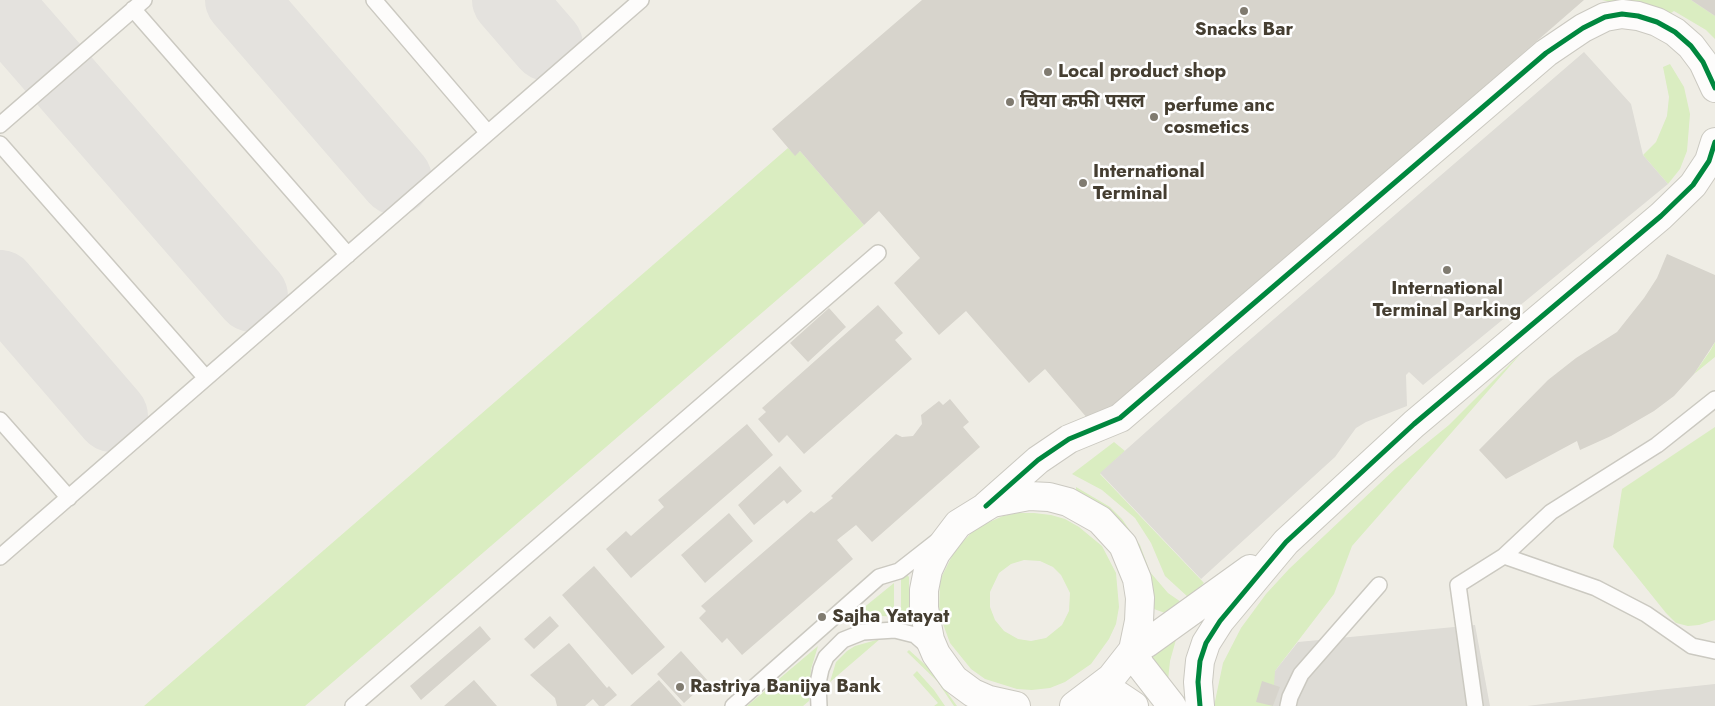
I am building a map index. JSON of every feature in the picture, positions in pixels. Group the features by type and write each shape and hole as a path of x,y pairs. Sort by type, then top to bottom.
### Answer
{"street":[{"path":"969,706 954,679 936,654 926,626 924,590 928,570 936,553 958,524 986,506 1038,460 1069,439 1120,418 1546,53 1583,28 1605,17 1622,14 1638,16 1657,22 1675,32 1691,46 1703,62 1715,88"},
{"path":"1074,706 1111,678 1133,650 1178,622 1286,542 1414,424 1661,216 1693,185 1709,161 1715,142"},
{"path":"986,506 1010,498 1049,497 1083,509 1106,526 1123,545 1137,579 1140,598 1139,621 1133,650 1140,664 1172,706"},
{"path":"1200,706 1198,682 1200,661 1206,643 1220,621 1286,542"},
{"path":"954,679 973,693 989,700 1016,706"},
{"path":"1074,706 1105,692 1116,694 1134,706"}],"lane":[{"path":"374,0 488,133"},
{"path":"0,557 641,0"},
{"path":"0,125 138,5 348,255"},
{"path":"0,144 206,378"},
{"path":"353,706 878,253"},
{"path":"1475,706 1458,585 1504,556 1551,512 1657,446 1715,399"},
{"path":"0,420 69,498"},
{"path":"733,706 879,576 899,571 958,524"},
{"path":"1504,556 1596,588 1646,614 1692,646 1715,651"},
{"path":"1288,706 1290,696 1301,674 1378,585"},
{"path":"818,706 818,683 826,658 843,640 853,635 875,630 908,632 915,635 936,654"}],"green space":[{"path":"1602,0 1691,0 1715,16 1715,39 1706,30 1674,11 1668,15"},
{"path":"1670,64 1684,87 1690,114 1687,151 1680,169 1668,184 1643,155 1656,142 1667,116 1669,97 1663,67"},
{"path":"788,148 795,155 800,151 864,225 305,706 144,706"},
{"path":"1715,342 1715,357 1694,374 1710,351"},
{"path":"1524,350 1352,546 1334,594 1275,671 1280,687 1273,706 1214,706 1223,663 1241,628 1266,594 1289,569 1396,468 1449,425"},
{"path":"1715,427 1715,620 1688,626 1676,623 1666,613 1613,547 1622,489"},
{"path":"1114,442 1125,451 1100,474 1204,583 1188,597 1165,576 1151,543 1135,518 1102,490 1072,474"},
{"path":"1076,487 1110,507 1122,519 1140,545 1150,572 1168,593 1181,602 1165,613 1154,609 1136,543 1106,507 1076,491"},
{"path":"1018,513 1034,513 1065,519 1079,527 1102,546 1116,573 1119,607 1116,624 1109,639 1091,664 1065,682 1050,688 1017,689 985,679 971,669 950,643 939,613 940,580 955,550 976,528 1003,516","holes":["1024,560 1040,561 1053,567 1061,575 1070,593 1069,611 1062,625 1046,638 1031,641 1018,639 1004,631 995,620 990,607 990,592 999,573 1011,564"]},
{"path":"907,575 909,577 909,622 901,619 901,579"},
{"path":"894,583 894,617 871,615 846,622"},
{"path":"1177,636 1170,661 1168,680 1138,668"},
{"path":"880,639 830,682 836,662 847,651 855,646"},
{"path":"818,646 811,669 809,701 803,706 747,706"},
{"path":"909,650 931,670 957,706 954,706 937,681 907,652"},
{"path":"917,671 945,706 934,706 938,703 913,675"}],"shaded area":[{"name":"International Terminal Parking","path":"1584,52 1631,104 1643,155 1668,184 1423,385 1409,372 1406,375 1407,406 1366,422 1356,428 1335,457 1201,579 1100,473 1231,356"},
{"path":"1475,625 1490,706 1273,706 1279,687 1274,685 1275,671 1298,642"},
{"path":"1715,684 1715,706 1527,706 1658,690"}],"building":[{"name":"International Terminal","path":"922,0 1584,0 1094,426 1045,369 1029,383 966,311 939,335 894,283 920,258 879,211 864,225 800,151 795,156 772,129"},
{"path":"1691,0 1715,0 1715,16"},
{"path":"1667,254 1715,275 1715,342 1694,374 1674,396 1654,411 1611,436 1580,450 1577,441 1506,479 1479,450 1548,380 1576,358 1617,332 1657,278"},
{"path":"878,305 903,333 895,340 912,359 804,454 787,435 779,443 758,419 766,412 762,408"},
{"path":"829,308 846,327 808,362 790,343"},
{"path":"950,399 969,422 963,427 980,447 872,542 856,525 837,540 853,559 742,655 727,638 722,643 699,618 706,611 701,606 811,511 814,513 833,498 831,496 896,434 902,437 913,436 922,424 921,415 939,401 943,405"},
{"path":"747,424 773,455 631,578 606,549 626,531 631,536 664,507 658,500"},
{"path":"780,466 802,491 787,504 784,500 754,525 738,505"},
{"path":"729,513 753,541 705,583 681,555"},
{"path":"594,566 665,647 632,675 562,595"},
{"path":"550,616 559,626 534,649 524,639"},
{"path":"480,626 491,639 421,700 410,686"},
{"path":"569,643 607,688 609,686 617,695 604,706 599,706 593,699 585,706 557,706 555,698 530,675"},
{"path":"681,651 708,681 684,703 657,674"},
{"path":"474,680 497,706 444,706"},
{"path":"659,680 682,706 630,706"},
{"path":"1262,681 1280,687 1273,706 1256,702"}],"taxiway":[{"path":"241,0 396,179"},
{"path":"508,0 547,45"},
{"path":"0,7 252,296"},
{"path":"0,286 112,416"}],"cycle path":[{"path":"986,506 1038,460 1069,439 1120,418 1546,53 1583,28 1605,17 1622,14 1638,16 1657,22 1675,32 1691,46 1703,62 1715,88"},
{"path":"1200,706 1198,682 1200,661 1206,643 1220,621 1286,542 1414,424 1661,216 1693,185 1709,161 1715,142"}],"place":[{"name":"Snacks Bar","path":"1244,11"},
{"name":"Local product shop","path":"1048,72"},
{"name":"चिया कफी पसल","path":"1010,102"},
{"name":"perfume anc cosmetics","path":"1154,117"},
{"name":"International Terminal","path":"1083,183"},
{"name":"International Terminal Parking","path":"1447,270"},
{"name":"Sajha Yatayat","path":"822,617"},
{"name":"Rastriya Banijya Bank","path":"680,687"}]}
